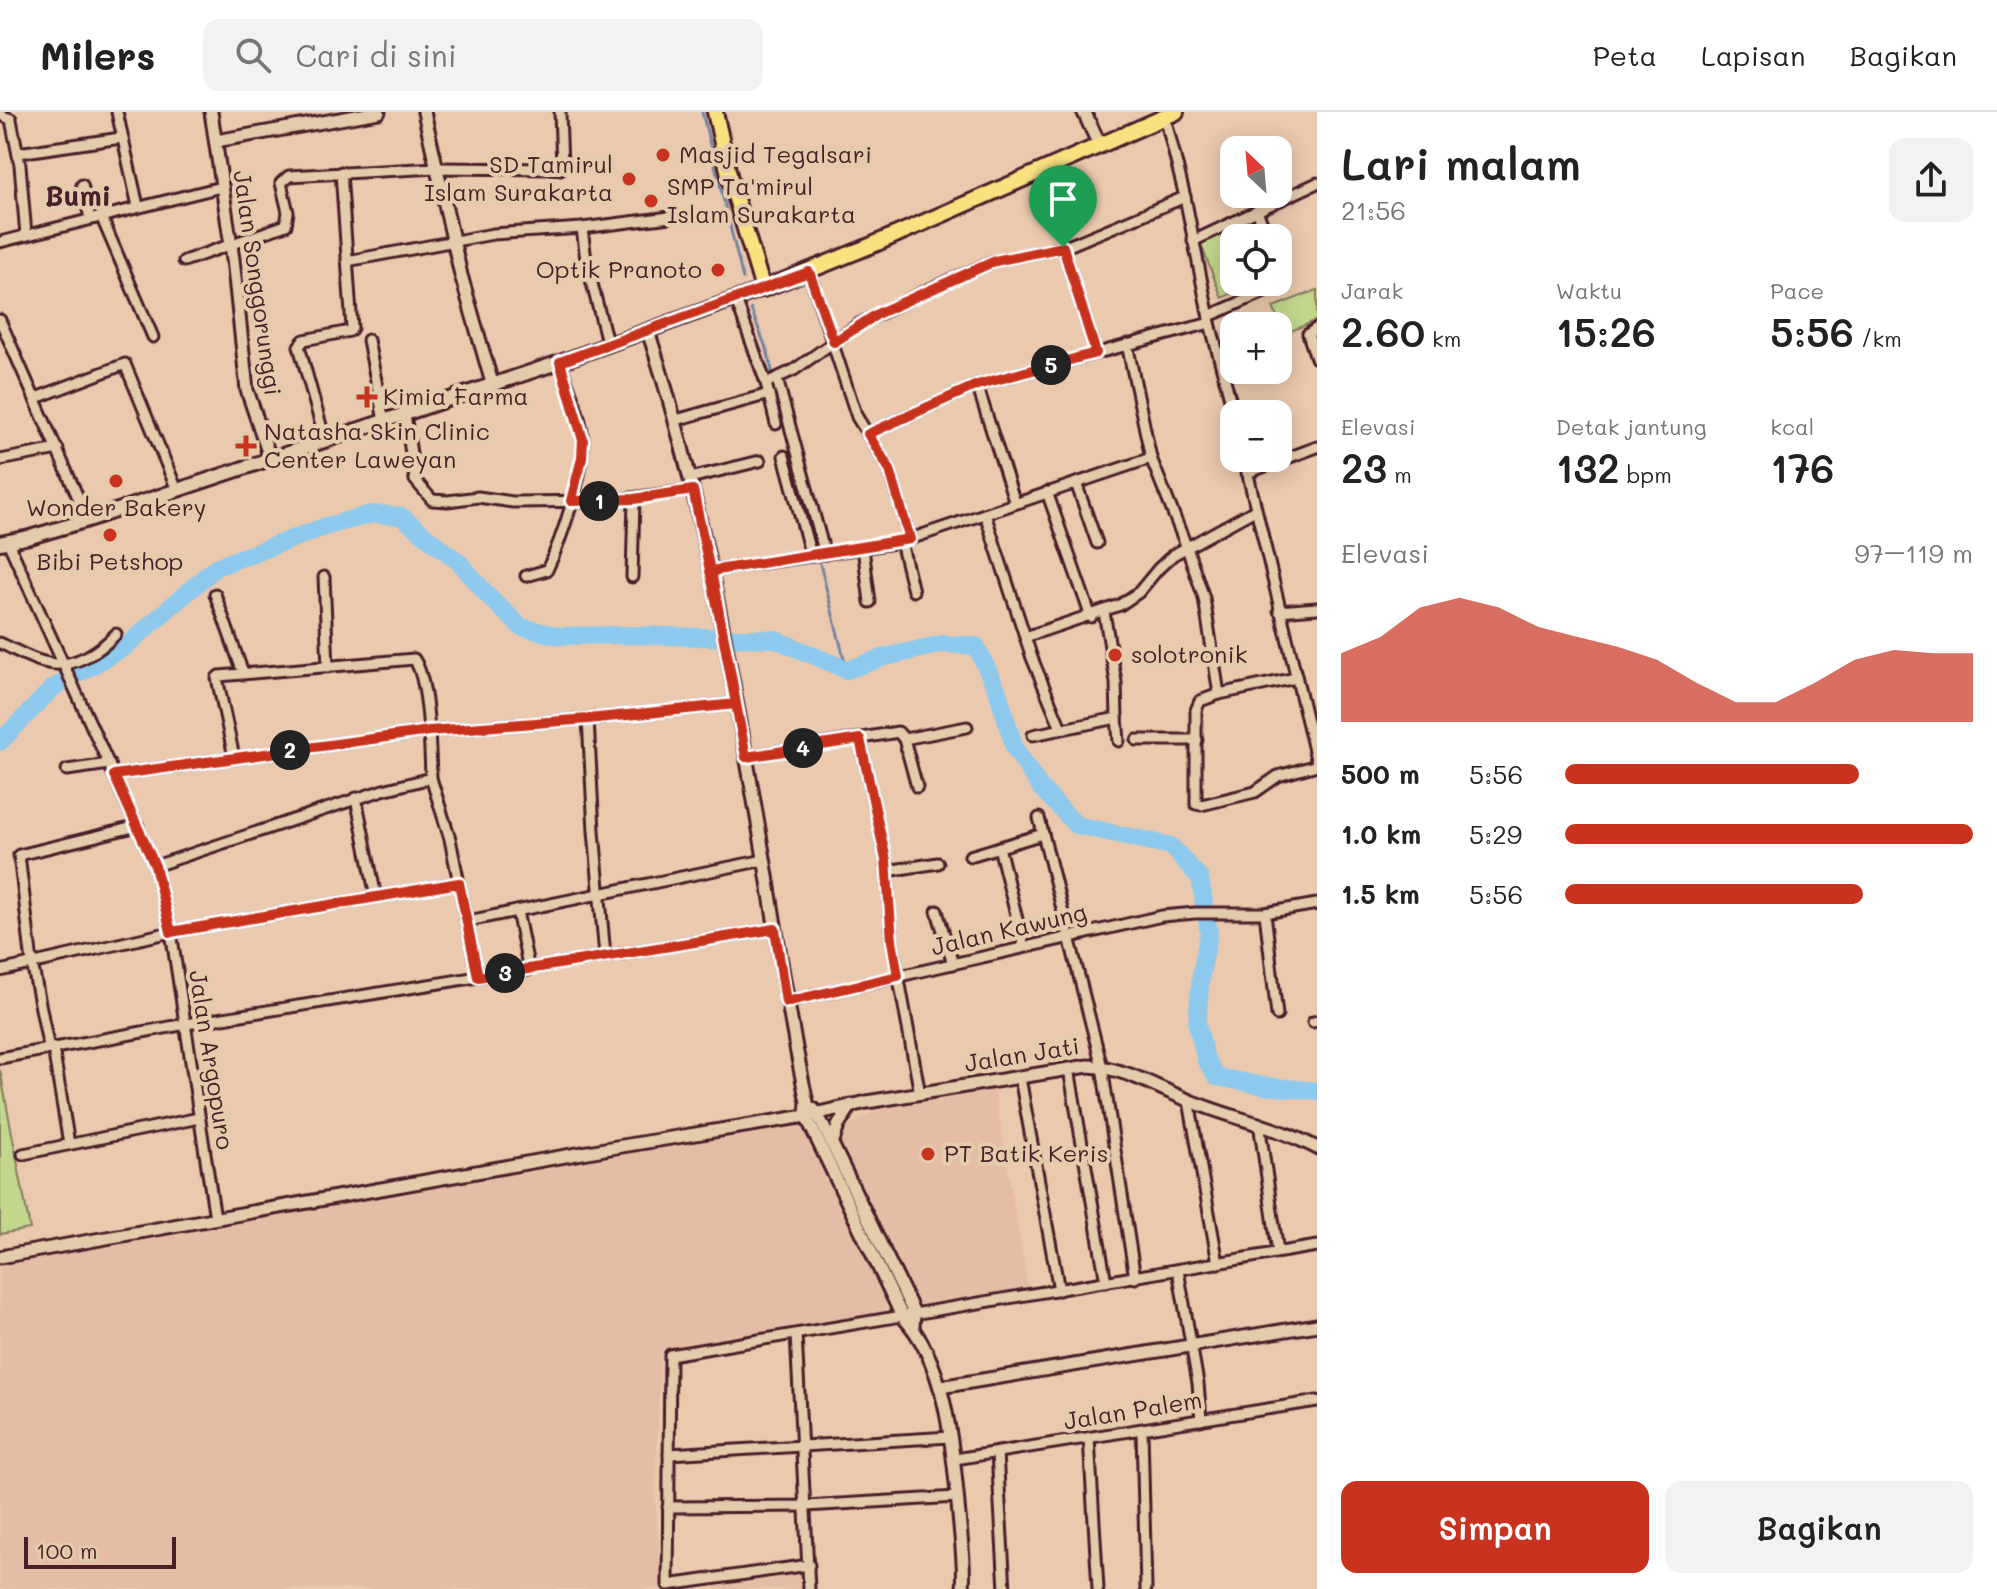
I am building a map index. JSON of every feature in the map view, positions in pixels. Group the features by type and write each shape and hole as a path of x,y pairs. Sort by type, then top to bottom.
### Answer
{"main road":[{"path":"715,112 730,179 763,289"},
{"path":"1084,112 1100,146"},
{"path":"4,542 88,520 608,346 736,300 809,272 1171,115"}],"street":[{"path":"117,112 138,206"},
{"name":"Jalan Songgorunggi","path":"211,112 231,245 247,390 270,458"},
{"path":"216,141 317,118 379,112"},
{"path":"424,112 472,316 492,383"},
{"path":"184,261 286,225 288,212 281,183 285,177 436,168 560,169 560,112"},
{"path":"0,115 11,119 18,153 26,235"},
{"path":"1171,115 1193,241 1230,400"},
{"path":"18,153 121,138"},
{"path":"325,440 299,346 304,340 352,329 341,172"},
{"path":"1193,241 1317,183"},
{"path":"82,185 153,337"},
{"path":"0,242 221,187"},
{"path":"776,424 769,394 773,380 879,313 995,261 1063,247 1185,197"},
{"path":"1257,211 1262,224"},
{"path":"347,261 493,234 582,228 670,217"},
{"path":"582,228 586,260 608,346"},
{"path":"1063,247 1096,353"},
{"path":"809,272 857,417 890,470 906,541 913,591"},
{"path":"868,434 977,385 1210,320 1259,296"},
{"path":"736,300 773,380 818,555"},
{"path":"0,320 88,520"},
{"path":"1316,358 1308,334 1317,328"},
{"path":"648,331 676,420 723,625 786,1002 807,1102 940,1387 955,1459 963,1589"},
{"path":"368,340 384,421"},
{"path":"1127,344 1151,458 1187,548 1208,616 1219,694"},
{"path":"526,576 547,570 563,533 582,458 583,440 560,362"},
{"path":"36,398 125,364 177,490"},
{"path":"977,385 1015,503"},
{"path":"676,420 769,394"},
{"path":"405,414 415,480 432,500 478,497 513,502 634,499 693,490"},
{"path":"0,460 58,449"},
{"path":"1296,678 1219,694 1197,705 1197,805 1255,792 1278,776 1317,764 1247,473 1316,451"},
{"path":"784,456 818,555"},
{"path":"711,571 906,541 1151,458"},
{"path":"690,478 760,461"},
{"path":"1076,483 1097,543"},
{"path":"1047,492 1091,617"},
{"path":"632,577 634,499"},
{"path":"1025,637 1091,617 1132,598 1164,562 1255,510"},
{"path":"985,514 1025,637 1061,728"},
{"name":"Jalan Argopuro","path":"4,542 80,697 155,866 171,932 215,1218"},
{"path":"863,548 870,602"},
{"path":"324,577 328,667"},
{"path":"215,594 243,673"},
{"path":"1279,611 1317,608"},
{"path":"1104,612 1116,682 1119,741"},
{"path":"0,643 66,668 116,634"},
{"path":"234,757 217,678 221,675 416,660 429,731 431,778 450,839 478,977"},
{"path":"114,775 429,731 736,704"},
{"path":"1033,735 1117,718"},
{"path":"588,719 605,956"},
{"path":"904,739 967,727"},
{"path":"746,757 896,732 904,739 917,787"},
{"path":"860,739 887,871 892,941 920,1094"},
{"path":"1137,740 1197,740"},
{"path":"67,770 109,764"},
{"path":"155,866 356,798 431,778"},
{"path":"356,798 376,897"},
{"path":"1039,818 1102,1067 1135,1278"},
{"path":"69,1144 32,963 19,855 138,826"},
{"path":"970,856 1043,834"},
{"path":"999,847 1024,947"},
{"path":"468,921 764,860"},
{"path":"887,871 938,863"},
{"path":"0,971 171,932 459,883"},
{"name":"Jalan Kawung","path":"786,1002 1162,916 1265,913 1317,904"},
{"path":"517,911 529,970"},
{"path":"937,911 953,964"},
{"path":"1265,913 1277,1015"},
{"path":"0,1058 186,1024 775,929"},
{"name":"Jalan Jati","path":"0,1257 851,1105 1088,1066 1102,1067 1150,1083 1189,1101 1259,1123 1317,1148"},
{"path":"1069,1069 1106,1282"},
{"path":"1020,1078 1059,1290"},
{"path":"1189,1101 1218,1263"},
{"path":"832,1144 838,1126 851,1105"},
{"path":"812,1114 832,1144 851,1196"},
{"path":"23,1154 199,1118"},
{"path":"1259,1123 1278,1252"},
{"path":"809,1565 669,1586 670,1355 1317,1246"},
{"path":"1178,1270 1201,1420"},
{"path":"940,1387 1317,1325"},
{"path":"796,1334 809,1589"},
{"name":"Jalan Palem","path":"955,1459 1317,1401"},
{"path":"1142,1431 1146,1589"},
{"path":"669,1454 950,1437"},
{"path":"1089,1438 1098,1589"},
{"path":"997,1453 1005,1589"},
{"path":"668,1507 806,1506 957,1497"}],"shaded area":[{"path":"994,1087 1028,1287 923,1307 916,1302 845,1156 840,1138 849,1125 877,1110"},
{"path":"796,1122 807,1128 887,1298 885,1312 661,1351 655,1496 661,1589 0,1589 0,1264"},
{"path":"797,1568 803,1576 803,1589 714,1589 714,1580"}],"green space":[{"path":"1220,233 1220,293 1200,242"},
{"path":"1317,290 1317,320 1292,331 1292,312 1275,312 1273,307"},
{"path":"0,1070 30,1229 0,1234"}],"waterway":[{"path":"702,112 743,279"},
{"path":"751,309 773,375"},
{"path":"784,422 847,670"},
{"path":"0,742 53,688 125,647 216,567 327,526 372,514 401,516 460,563 521,627 559,636 775,639 847,670 885,657 943,644 976,646 998,692 1015,749 1040,787 1076,825 1171,846 1200,878 1209,933 1201,974 1197,1024 1206,1060 1217,1077 1317,1091"}],"place":[{"name":"Masjid Tegalsari","path":"663,155"},
{"name":"SD Tamirul Islam Surakarta","path":"629,179"},
{"name":"SMP Ta'mirul Islam Surakarta","path":"651,201"},
{"name":"Optik Pranoto","path":"718,270"},
{"name":"Kimia Farma","path":"367,397"},
{"name":"Natasha Skin Clinic Center Laweyan","path":"246,446"},
{"name":"Wonder Bakery","path":"116,481"},
{"name":"Bibi Petshop","path":"110,535"},
{"name":"solotronik","path":"1115,655"},
{"name":"PT Batik Keris","path":"928,1154"}],"district":[{"name":"Bumi","path":"78,196"}],"route":[{"path":"1063,247 995,261 879,313 834,342 809,272 560,362 583,440 582,458 571,501 634,499 693,490 711,571 723,625 736,704 429,731 114,775 155,866 171,932 459,883 478,977 775,929 786,1002 898,976 886,860 860,739 746,757 723,625 711,571 910,539 890,470 868,434 977,385 1096,353 1063,247"}]}
